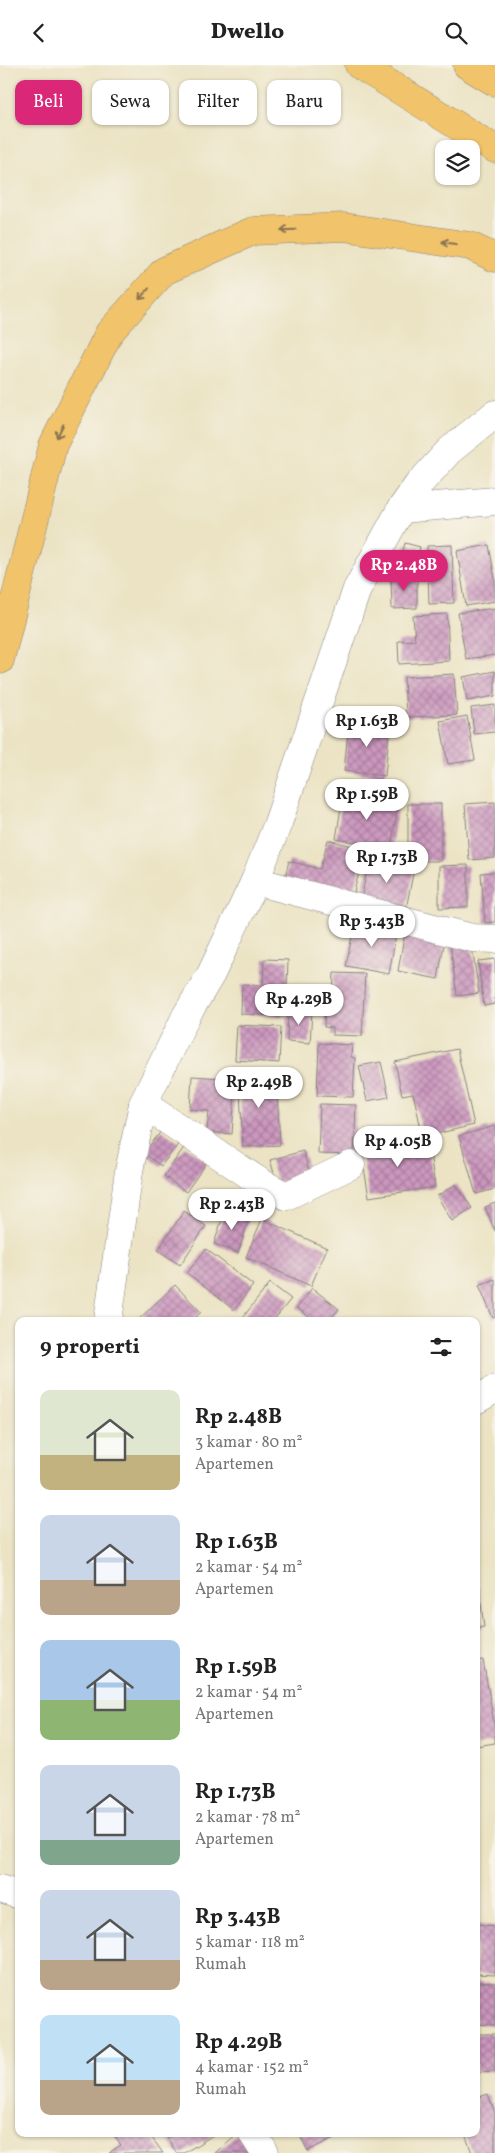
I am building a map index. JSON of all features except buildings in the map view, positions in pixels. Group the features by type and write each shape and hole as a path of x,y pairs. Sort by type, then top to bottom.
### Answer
{"highway":[{"path":"359,65 495,149"},
{"path":"467,65 495,82"},
{"path":"0,660 53,445 109,333 164,271 252,231 344,227 470,247 495,258"}],"street":[{"path":"109,1317 129,1171 144,1104 186,1016 211,974 255,881 278,823 357,589 401,509 418,485 449,451 493,416"},
{"path":"401,509 495,501"},
{"path":"255,881 472,938 495,939"},
{"path":"144,1104 260,1182 286,1196 350,1165"},
{"path":"480,1398 495,1389"},
{"path":"0,1889 15,1894"},
{"path":"255,2137 266,2153"}]}
